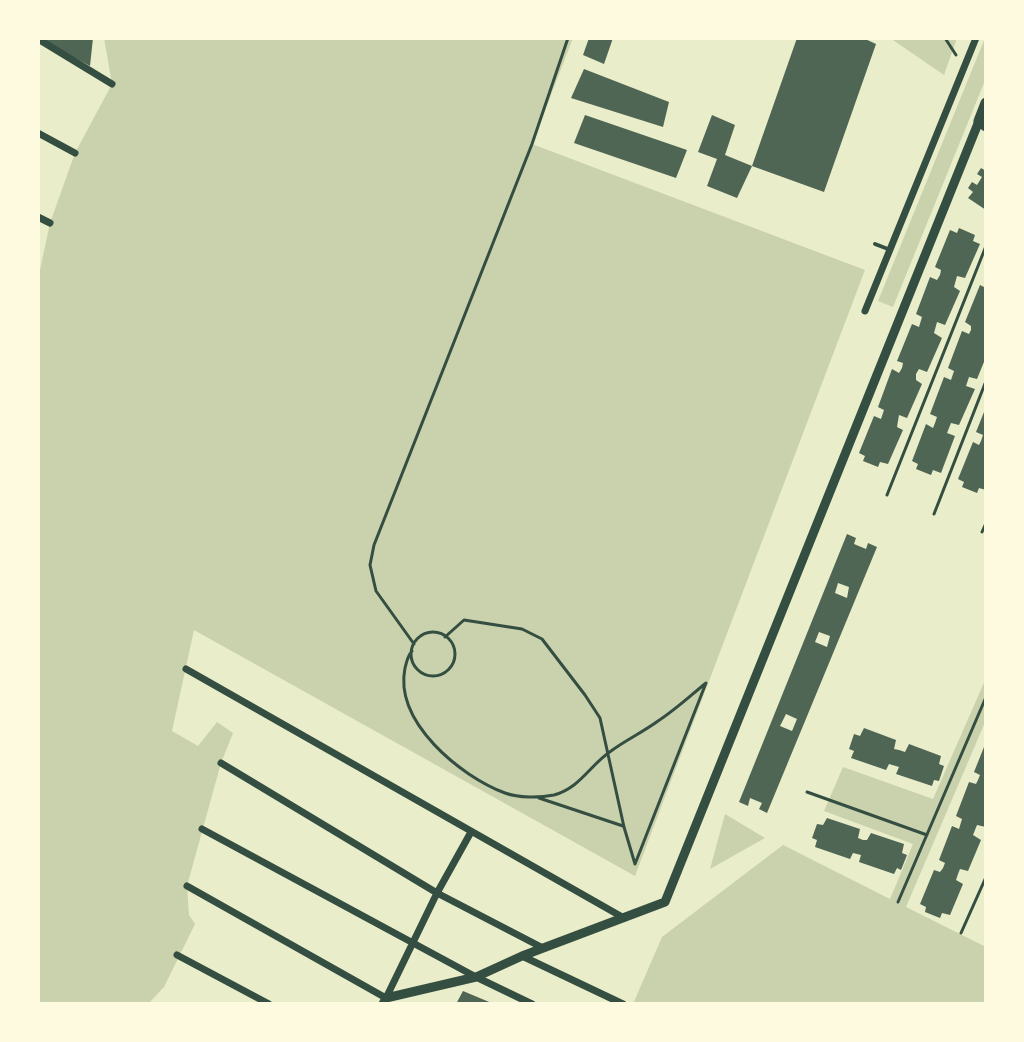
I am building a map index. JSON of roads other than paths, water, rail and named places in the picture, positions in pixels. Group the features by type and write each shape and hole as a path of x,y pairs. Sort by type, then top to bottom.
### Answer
{"main road":[{"path":"982,123 986,103"}],"street":[{"path":"865,311 976,38"},
{"path":"38,39 112,84"},
{"path":"187,886 385,1001 476,977 522,956 665,902 982,123"},
{"path":"38,133 75,153"},
{"path":"38,217 50,223"},
{"path":"186,669 624,918"},
{"path":"221,763 437,893 543,948"},
{"path":"202,829 532,1004"},
{"path":"385,1001 412,942 471,832"},
{"path":"177,955 269,1004"},
{"path":"522,956 623,1004"}],"lane":[{"path":"875,244 891,250"}]}
